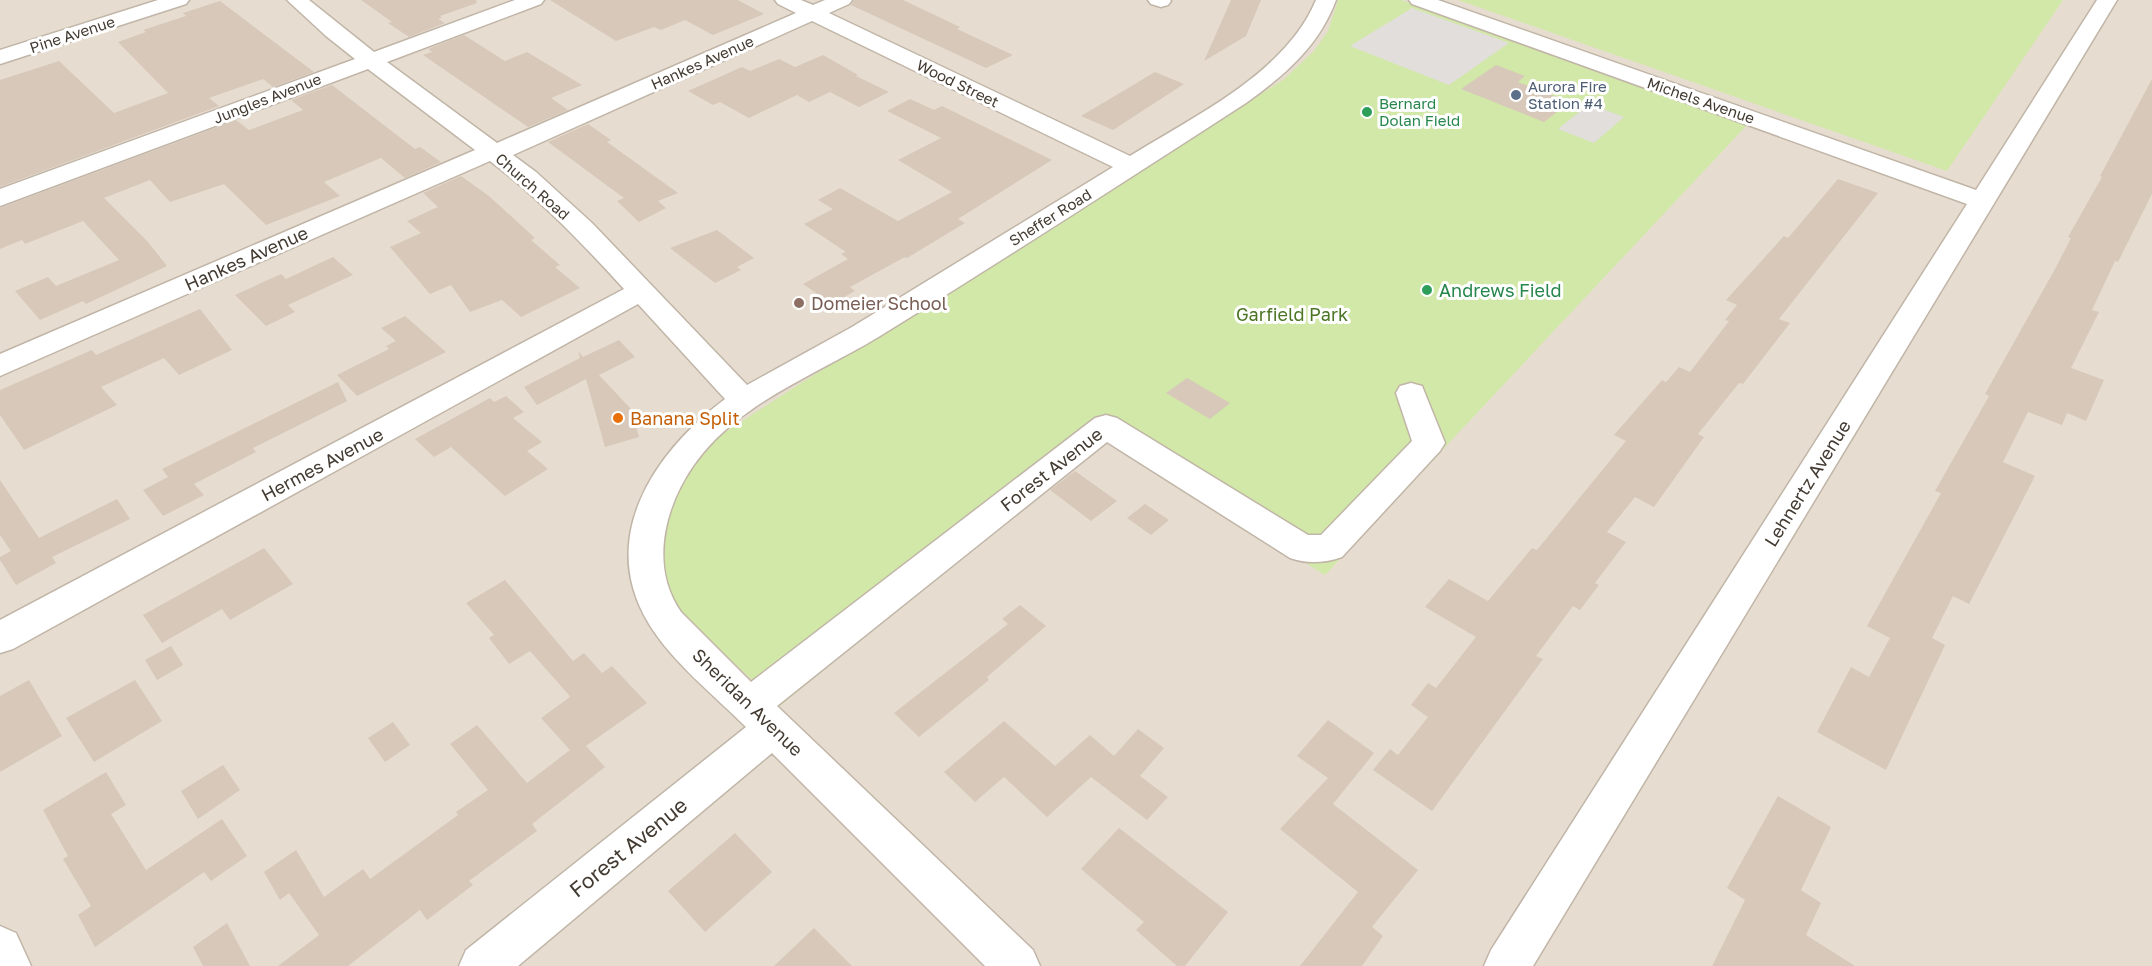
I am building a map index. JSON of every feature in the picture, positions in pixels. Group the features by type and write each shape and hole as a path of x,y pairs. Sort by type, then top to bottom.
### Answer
{"street":[{"name":"Pine Avenue","path":"0,57 179,0"},
{"name":"Church Road","path":"297,0 333,32 527,177 583,229 744,400"},
{"name":"Jungles Avenue","path":"0,198 534,0"},
{"name":"Wood Street","path":"785,0 1131,166"},
{"name":"Hankes Avenue","path":"0,366 842,0"},
{"name":"Sheffer Road","path":"744,400 861,335 1238,98 1279,67 1306,38 1326,0"},
{"name":"Michels Avenue","path":"1419,0 1982,201"},
{"name":"Lehnertz Avenue","path":"1507,966 2107,0"},
{"name":"Hermes Avenue","path":"0,638 643,291"},
{"name":"Forest Avenue","path":"482,966 762,717 783,677 1106,426 1302,549 1330,548 1429,443 1411,393"},
{"name":"Sheridan Avenue","path":"744,400 701,435 674,467 650,513 645,538 646,566 654,596 664,618 1017,966"},
{"path":"0,948 8,966"}],"shaded area":[{"path":"0,0 2152,0 2152,966 0,966"},
{"path":"1412,8 1509,43 1449,85 1350,46"},
{"path":"1589,104 1624,117 1594,143 1558,129"}],"green space":[{"name":"Garfield Park","path":"1338,0 1401,0 1747,125 1325,575 1106,439 780,706 687,619 677,606 665,580 662,549 666,521 679,488 705,450 725,432 798,385 1283,80 1314,51 1328,31"},
{"path":"1458,0 2063,0 1947,171"}],"building":[{"path":"361,0 476,0 477,3 440,16 442,18 438,19 445,23 409,37"},
{"path":"550,0 738,0 764,14 713,35 685,20 661,30 654,27 616,41"},
{"path":"854,0 903,0 1013,55 986,68 851,5"},
{"path":"1231,0 1261,0 1246,36 1204,61"},
{"path":"220,1 314,72 273,87 263,79 209,98 219,106 0,187 0,80 59,61 114,113 168,93 118,42 146,32 143,30 186,16 183,13"},
{"path":"464,35 505,61 527,52 582,85 551,98 568,110 528,127 423,55 432,52 428,49"},
{"path":"823,55 858,75 856,76 889,92 859,107 830,92 809,102 797,95 749,118 720,102 713,105 688,91 742,67 750,71 779,59 795,67"},
{"name":"Aurora Fire Station #4","path":"1496,65 1525,76 1518,82 1570,102 1544,122 1461,89"},
{"path":"1155,72 1184,84 1113,130 1081,116"},
{"path":"2152,79 2152,194 2118,262 2115,261 2092,310 2099,312 2071,368 2104,380 2086,421 2067,413 2062,425 2028,412 2003,462 2035,476 1969,604 1953,596 1932,638 1945,645 1886,770 1817,732 1851,667 1869,677 1890,638 1867,626 1941,493 1935,491 1989,396 1985,394 2055,269 2071,238 2068,237 2102,177 2100,176"},
{"path":"332,85 415,149 420,147 441,162 405,178 381,158 324,182 340,196 266,225 224,184 170,202 150,180 104,198 148,242 167,266 86,304 83,301 40,320 15,291 48,277 56,286 119,260 83,221 25,244 22,240 0,249 0,208 236,120 249,130 303,110 291,100"},
{"path":"910,99 934,110 942,106 1052,160 958,219 965,223 907,258 850,287 855,291 832,304 803,284 848,259 841,254 846,252 804,224 833,209 818,200 840,188 898,221 952,192 898,160 941,138 887,111"},
{"path":"588,124 611,140 607,142 678,193 658,201 666,208 639,222 617,201 624,198 548,142"},
{"path":"461,176 489,196 535,238 531,240 560,265 555,267 580,288 521,317 502,300 470,312 451,285 430,294 390,247 421,233 407,221 438,207 423,193"},
{"path":"1838,179 1878,193 1779,319 1790,323 1743,384 1739,383 1698,434 1704,437 1654,507 1635,497 1607,532 1626,542 1595,583 1599,585 1580,610 1573,606 1536,656 1543,659 1432,811 1373,770 1390,749 1398,755 1428,717 1411,705 1428,683 1436,688 1476,637 1425,607 1449,579 1488,601 1532,548 1537,550 1626,441 1614,435 1662,380 1666,382 1679,367 1690,372 1729,321 1725,320 1737,305 1726,300 1784,236 1788,238"},
{"path":"717,230 754,258 737,267 741,270 715,283 670,248"},
{"path":"333,257 353,275 288,305 295,312 266,326 235,295 281,274 286,279"},
{"path":"200,309 232,350 179,375 164,358 101,387 117,405 24,450 0,415 0,390 92,350 96,355"},
{"path":"405,316 446,352 357,396 337,375 389,349 386,346 396,341 381,328"},
{"path":"619,340 635,357 599,375 631,409 639,437 605,447 586,379 537,405 524,387 580,358 578,351 583,357"},
{"path":"1187,378 1230,403 1210,419 1166,393"},
{"path":"338,382 347,401 253,448 256,452 194,484 204,495 163,516 143,490 168,477 162,469"},
{"path":"506,396 524,412 513,418 542,442 527,451 548,469 505,496 451,447 434,457 415,439 490,398 494,402"},
{"path":"1075,471 1117,501 1091,521 1050,490"},
{"path":"0,480 39,538 117,499 130,519 52,557 56,563 16,585 0,560 0,557 11,551 0,535"},
{"path":"1145,504 1169,520 1151,535 1127,518"},
{"path":"264,548 293,584 230,620 222,609 162,643 143,615"},
{"path":"505,580 573,661 584,653 602,673 612,666 647,703 586,746 605,767 532,824 537,831 469,881 473,885 427,920 420,910 348,966 278,966 319,935 289,893 280,900 264,872 296,850 324,897 363,869 370,879 458,815 456,812 488,790 450,744 477,725 527,783 570,750 541,718 570,697 568,694 530,651 509,664 489,638 494,635 466,603"},
{"path":"1020,605 1046,626 987,677 989,680 919,737 894,713 1008,624 1002,619"},
{"path":"171,646 183,665 157,680 145,660"},
{"path":"29,680 62,736 0,772 0,696"},
{"path":"135,680 162,721 94,762 66,718"},
{"path":"1328,720 1374,753 1333,804 1418,870 1372,927 1383,936 1362,966 1300,966 1358,892 1280,829 1328,778 1297,756"},
{"path":"1004,721 1055,766 1090,735 1114,756 1138,729 1164,748 1140,776 1168,797 1147,820 1091,777 1047,817 1004,777 975,802 944,772"},
{"path":"393,722 410,745 385,762 368,738"},
{"path":"223,765 240,790 198,819 181,791"},
{"path":"106,772 126,805 111,814 146,870 222,819 247,856 211,881 204,872 95,947 78,915 91,906 63,859 68,856 43,810"},
{"path":"1778,796 1831,827 1801,890 1821,903 1806,935 1855,966 1712,966 1745,900 1727,888"},
{"path":"1119,828 1228,912 1185,966 1177,966 1136,930 1144,922 1081,869"},
{"path":"735,833 772,872 705,932 668,891"},
{"path":"227,923 250,966 203,966 193,947"},
{"path":"814,928 852,966 774,966"}],"place":[{"name":"Aurora Fire Station #4","path":"1516,95"},
{"name":"Bernard Dolan Field","path":"1367,112"},
{"name":"Andrews Field","path":"1427,290"},
{"name":"Domeier School","path":"799,303"},
{"name":"Banana Split","path":"618,418"}]}
